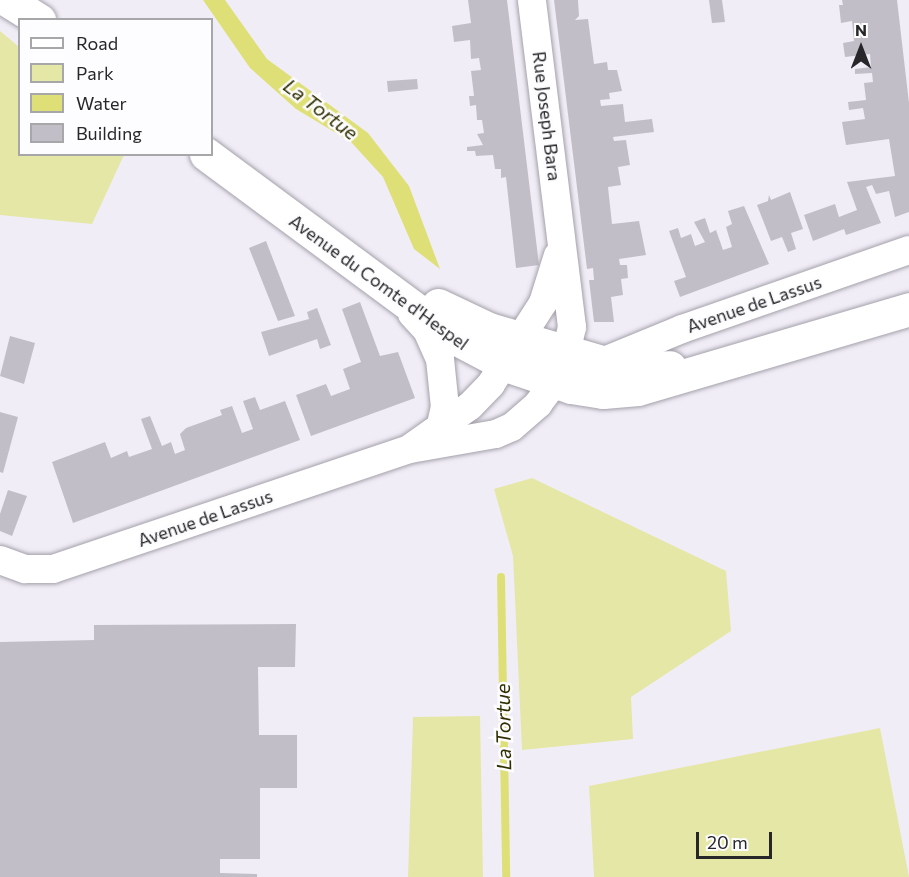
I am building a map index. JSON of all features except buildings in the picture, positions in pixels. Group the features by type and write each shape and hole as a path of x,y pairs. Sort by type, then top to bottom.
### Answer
{"street":[{"path":"7,0 36,18"},
{"path":"42,0 60,18"},
{"name":"Rue Joseph Bara","path":"532,0 572,327 562,368"},
{"name":"Avenue du Comte d'Hespel","path":"213,136 433,302 471,323 514,352"},
{"name":"Avenue du Comte d'Hespel","path":"209,156 393,296 467,346 514,352 562,368 588,390 619,391 909,309"},
{"name":"Rue Joseph Bara","path":"514,352 549,290 561,232"},
{"name":"Avenue de Lassus","path":"602,363 672,333 909,250"},
{"path":"393,296 427,330 440,359 445,406 440,428"},
{"name":"Avenue de Lassus","path":"410,449 481,396 514,352"},
{"name":"Avenue du Comte d'Hespel","path":"562,368 602,363 646,368 740,356"},
{"name":"Avenue de Lassus","path":"0,560 26,569 53,569 410,449 496,434 527,415 562,368"}],"green space":[{"path":"0,31 18,46 18,156 124,156 92,224 0,215"},
{"path":"532,478 726,571 731,631 631,697 633,739 522,750 513,556 494,489"},
{"path":"480,716 483,877 408,877 413,717"},
{"path":"880,728 909,877 594,877 589,786"}],"water":[{"path":"203,0 225,0 267,59 368,133 409,186 440,269 414,249 383,177 351,142 296,109 250,68"}],"waterway":[{"name":"La Tortue","path":"501,577 506,877"}]}
